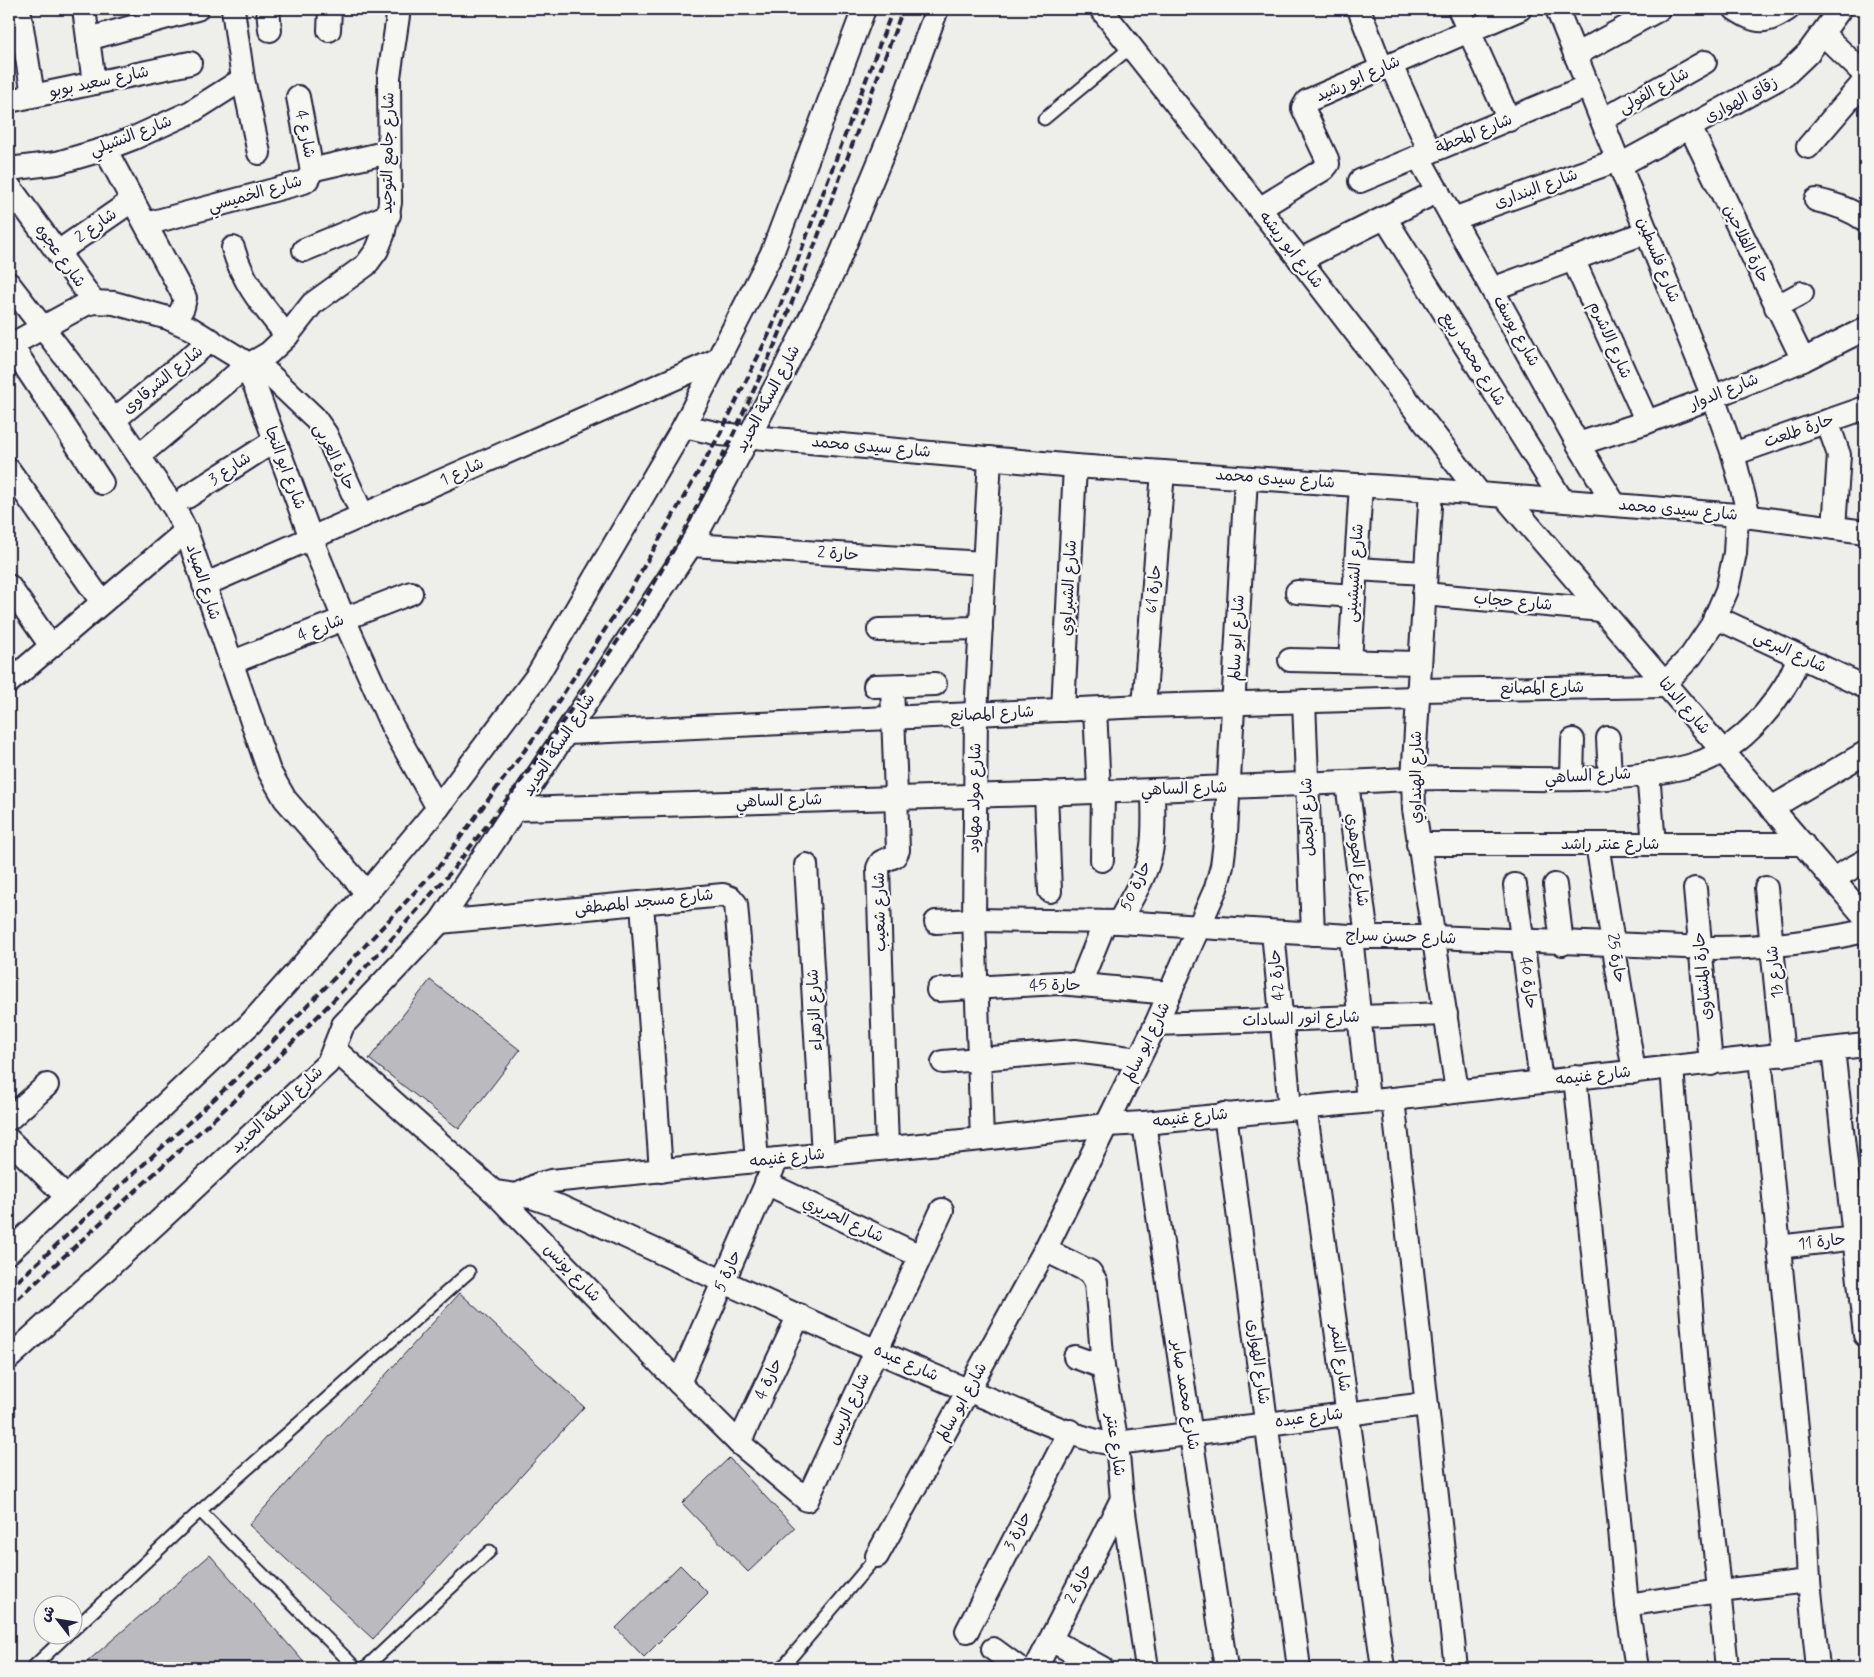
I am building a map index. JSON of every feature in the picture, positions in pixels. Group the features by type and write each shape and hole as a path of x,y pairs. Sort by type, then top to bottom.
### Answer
{"street":[{"path":"19,9 33,96"},
{"path":"84,9 94,83"},
{"path":"88,39 131,18 197,9"},
{"path":"233,9 243,79 259,153"},
{"name":"شارع جامع التوحيد","path":"140,456 250,364 268,353 287,336 312,304 366,265 377,250 389,215 389,77 399,9"},
{"path":"9,1252 250,1024 367,893 438,808 537,676 684,426 772,253 864,9"},
{"name":"شارع السكة الحديد","path":"9,1358 328,1063 337,1036 343,1025 440,922 691,545 834,271 895,124 937,9"},
{"name":"شارع ابو ريشه","path":"1100,9 1300,260 1479,494"},
{"name":"شارع يوسف","path":"1359,9 1424,154 1438,192 1578,444 1615,505"},
{"path":"1459,9 1509,120"},
{"name":"شارع ابو رشيد","path":"1259,209 1324,169 1328,164 1328,159 1303,108 1307,101 1520,9"},
{"name":"شارع فلسطين","path":"1557,9 1713,397 1733,454 1743,515 1727,590 1712,624 1691,656 1666,685"},
{"path":"1735,9 1751,19 1764,21 1788,9"},
{"name":"زقاق الهوارى","path":"1619,162 1690,127 1785,75 1808,54 1840,9"},
{"path":"1576,55 1658,10"},
{"path":"1808,147 1863,83 1863,74 1860,70 1823,34"},
{"name":"شارع الفولى","path":"1602,120 1706,62"},
{"name":"شارع سعيد بوبو","path":"9,101 190,63"},
{"name":"شارع النشيلي","path":"9,169 57,162 105,149 134,138 191,112 243,79"},
{"name":"شارع المحطة","path":"1360,182 1588,86"},
{"name":"شارع 4","path":"298,97 312,170"},
{"name":"حارة الفلاحين","path":"1690,127 1776,307 1804,360"},
{"path":"105,149 184,298 183,307 176,321"},
{"name":"شارع الخميسي","path":"146,224 304,182 312,170 389,152"},
{"name":"شارع البندارى","path":"1453,219 1619,162"},
{"name":"شارع عجوه","path":"9,186 94,302"},
{"path":"1300,260 1438,192"},
{"name":"شارع 2","path":"58,252 133,200"},
{"path":"1816,200 1838,205 1854,212 1865,220"},
{"path":"304,250 389,215"},
{"name":"شارع محمد ربيع","path":"1385,218 1562,500"},
{"path":"1492,288 1647,232"},
{"path":"233,248 246,283 287,336"},
{"name":"شارع الاشرم","path":"1573,259 1647,422"},
{"name":"شارع الصياد","path":"9,284 114,420 175,509 186,531 269,772 285,799 367,893"},
{"path":"1776,307 1802,294"},
{"name":"شارع ابو النجا","path":"10,346 84,305 94,302 114,303 145,310 176,321 212,340 250,364 255,386 274,441 344,619 392,726 438,808"},
{"name":"شارع الدوار","path":"1578,444 1647,422 1862,338"},
{"name":"شارع الشرقاوى","path":"114,420 212,340"},
{"path":"10,346 102,483"},
{"name":"شارع 1","path":"204,585 719,359"},
{"name":"حارة العربى","path":"250,364 299,402 318,423 326,434 363,516"},
{"name":"حارة طلعت","path":"1733,454 1865,408"},
{"path":"1827,421 1838,455 1834,528"},
{"name":"شارع سيدى محمد","path":"684,426 720,434 1075,466 1431,490 1743,515 1865,532"},
{"name":"شارع 3","path":"187,497 274,441"},
{"name":"شارع مولد مهاود","path":"982,1139 974,920 975,795 976,714 990,458"},
{"name":"شارع الشبراوي","path":"1063,710 1075,466"},
{"path":"9,470 102,602"},
{"name":"حارة 61","path":"1144,706 1163,472"},
{"name":"شارع ابو سالم","path":"877,1556 1044,1250 1156,1024 1216,888 1222,866 1228,787 1246,478"},
{"name":"شارع الشيشينى","path":"1350,661 1361,485"},
{"name":"شارع الهنداوي","path":"1431,490 1419,663 1413,778 1414,809 1457,1091"},
{"name":"شارع الدلتا","path":"1504,496 1865,917"},
{"path":"9,682 186,531"},
{"name":"حارة 2","path":"691,545 984,563"},
{"name":"شارع حجاب","path":"1356,569 1424,584 1602,610"},
{"path":"9,586 51,646"},
{"path":"1297,592 1354,596"},
{"name":"شارع 4","path":"230,663 412,593"},
{"name":"شارع البرعى","path":"1715,617 1865,687"},
{"path":"879,630 981,628"},
{"name":"شارع الساهي","path":"516,810 1153,790 1413,778 1610,777 1648,773 1691,766 1724,752 1767,710 1786,684 1799,656"},
{"path":"1290,660 1419,663"},
{"name":"شارع شعيب","path":"887,1148 878,868 881,862 894,856 898,850 894,718 884,686 935,684"},
{"name":"شارع المصانع","path":"567,733 1095,708 1666,685"},
{"name":"شارع الجمل","path":"1304,701 1313,934"},
{"path":"1095,708 1101,791 1102,860"},
{"path":"1608,738 1610,777"},
{"path":"1572,778 1573,740"},
{"path":"1772,808 1865,753"},
{"path":"1648,773 1654,844"},
{"name":"شارع الجوهري","path":"1347,782 1359,936 1359,1017 1368,1100"},
{"name":"حارة 50","path":"1080,984 1112,922 1140,883 1151,852 1153,838 1153,790"},
{"path":"1046,793 1050,891"},
{"name":"شارع عنتر راشد","path":"1418,844 1803,844"},
{"name":"حارة 25","path":"1597,844 1634,1072"},
{"path":"1832,879 1865,861"},
{"name":"شارع الزهراء","path":"806,864 824,1155"},
{"name":"حارة 40","path":"1515,885 1541,1082"},
{"path":"1555,885 1562,944"},
{"name":"شارع 13","path":"1766,888 1783,1055"},
{"name":"حارة المنشاوى","path":"1695,889 1711,1064"},
{"name":"شارع مسجد المصطفى","path":"440,922 723,895 731,898 736,904 767,1160"},
{"path":"642,903 660,1171"},
{"name":"شارع حسن سراج","path":"936,922 974,920 1112,922 1313,934 1701,948 1772,946 1823,941 1865,931"},
{"name":"حارة 42","path":"1274,932 1281,1020 1297,1107"},
{"name":"حارة 45","path":"938,990 1059,983 1170,994"},
{"name":"شارع انور السادات","path":"1156,1024 1446,1014"},
{"name":"شارع غنيمه","path":"517,1194 551,1181 1393,1098 1575,1077 1711,1064 1865,1045"},
{"name":"شارع يونس","path":"334,1049 494,1192 739,1443 807,1500"},
{"path":"1833,1049 1860,1238 1865,1321"},
{"path":"943,1062 1076,1051 1138,1059"},
{"path":"1760,1057 1806,1518 1809,1581 1818,1668"},
{"path":"1672,1068 1696,1367 1727,1668"},
{"path":"1575,1077 1627,1605 1638,1668"},
{"path":"9,1120 47,1085"},
{"path":"1393,1098 1456,1668"},
{"name":"شارع النمر","path":"1297,1107 1348,1413 1383,1668"},
{"name":"شارع الهوارى","path":"1225,1114 1298,1668"},
{"name":"شارع محمد صابر","path":"1144,1123 1226,1668"},
{"path":"9,1140 67,1197"},
{"name":"حارة 5","path":"679,1383 766,1183 767,1160"},
{"name":"شارع الحريري","path":"766,1183 920,1256"},
{"name":"شارع عبده","path":"494,1192 532,1197 561,1206 876,1350 968,1390 1101,1442 1117,1443 1426,1404"},
{"name":"شارع الريس","path":"807,1500 942,1210"},
{"name":"حارة 11","path":"1778,1247 1860,1238"},
{"name":"شارع عنتر","path":"1044,1250 1081,1267 1094,1276 1103,1367 1117,1443 1122,1499 1147,1668"},
{"name":"حارة 4","path":"739,1443 799,1315"},
{"path":"1076,1357 1103,1367"},
{"name":"حارة 3","path":"967,1631 1070,1431"},
{"name":"حارة 2","path":"1036,1668 1122,1499"},
{"path":"1627,1605 1809,1581"},
{"path":"1050,1640 1102,1668"},
{"path":"993,1649 1019,1668"}],"lane":[{"path":"1044,119 1130,47"},
{"path":"82,1622 200,1511 469,1272"},
{"path":"200,1511 356,1668"},
{"path":"365,1668 490,1551"},
{"path":"782,1668 877,1556"},
{"path":"32,1668 57,1644"}],"building":[{"path":"430,980 520,1050 459,1129 369,1059"},
{"path":"460,1293 584,1407 373,1639 249,1525"},
{"path":"729,1458 795,1528 748,1572 682,1503"},
{"path":"210,1555 309,1668 80,1668"},
{"path":"680,1565 708,1593 644,1657 616,1628"}],"railway":[{"path":"9,1289 240,1075 349,963 440,865 539,731 628,594 720,434 771,330 893,9"},
{"path":"9,1307 253,1083 380,952 451,872 530,769 579,698 641,606 686,528 733,435 777,340 903,9"}]}
